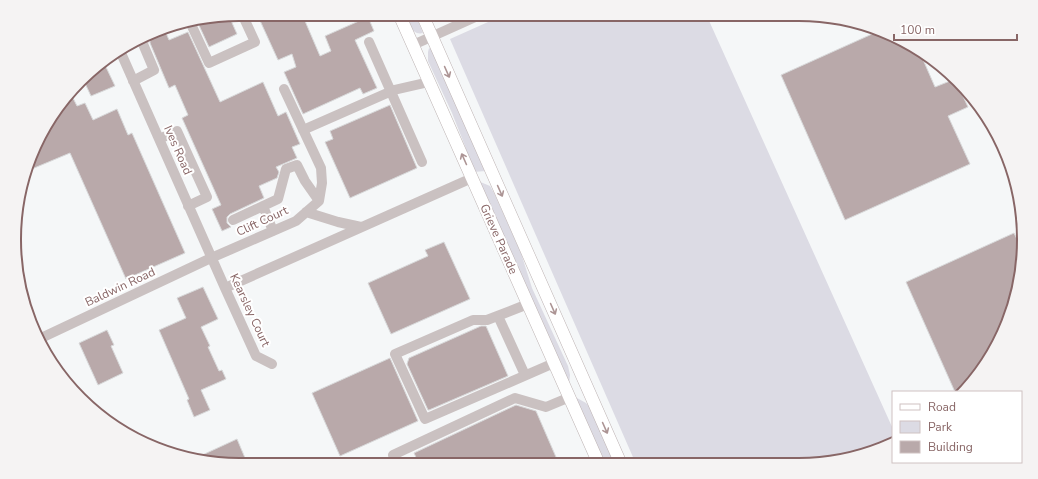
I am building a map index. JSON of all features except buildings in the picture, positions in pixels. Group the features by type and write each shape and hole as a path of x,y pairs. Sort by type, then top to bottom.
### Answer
{"main road":[{"name":"Grieve Parade","path":"403,21 596,458"},
{"name":"Grieve Parade","path":"425,21 618,458"}],"street":[{"path":"192,26 209,64 255,42 245,21"},
{"path":"413,45 466,21"},
{"path":"369,42 422,162"},
{"path":"133,81 154,70 143,44"},
{"name":"Ives Road","path":"121,56 212,258"},
{"path":"303,130 391,92 429,82"},
{"path":"284,89 321,168 322,183 319,201"},
{"path":"159,139 177,131 207,197 188,206"},
{"path":"233,220 278,198 286,169 297,164 305,181 319,201"},
{"path":"225,288 472,178"},
{"name":"Clift Court","path":"212,258 296,221 319,201"},
{"path":"263,206 273,231"},
{"path":"306,212 338,222 361,227"},
{"name":"Kearsley Court","path":"212,258 256,356 272,364"},
{"name":"Baldwin Road","path":"44,337 212,258"},
{"path":"528,304 487,320 473,320 395,354 425,419 554,363"},
{"path":"498,316 525,375"},
{"path":"394,458 393,455 515,398 546,407 570,397"}],"green space":[{"path":"408,21 418,21 423,33 416,32"},
{"path":"490,21 709,21 892,427 892,436 855,451 813,458 633,458 450,39"},
{"path":"429,48 431,49 486,171 473,172 452,113 428,61"},
{"path":"478,181 490,186 521,253 532,288 568,366 570,375 569,385"},
{"path":"577,398 586,403 591,408 612,458 601,458 576,399"}]}
